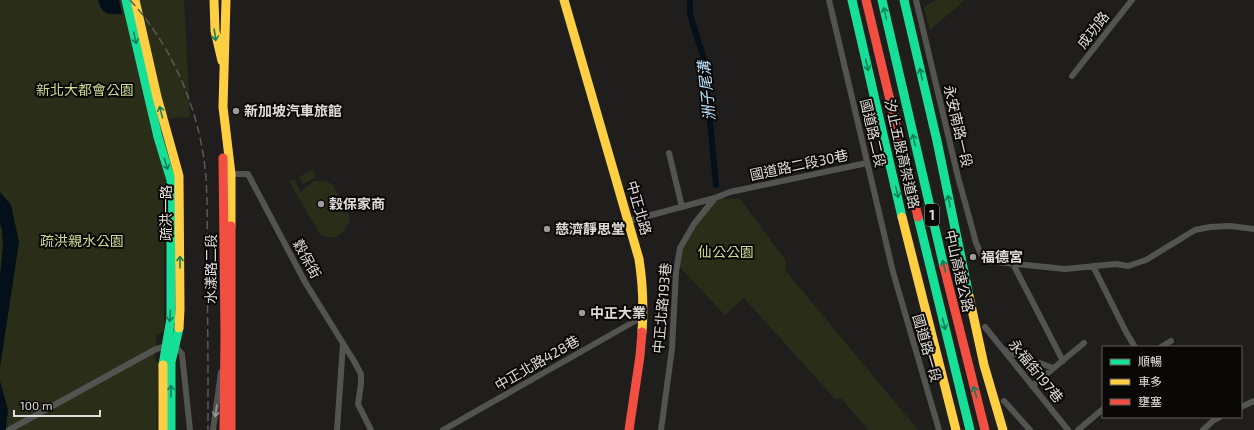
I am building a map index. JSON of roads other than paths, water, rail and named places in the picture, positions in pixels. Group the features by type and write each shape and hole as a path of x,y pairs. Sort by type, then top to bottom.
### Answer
{"main road":[{"name":"疏洪一路","path":"126,0 158,137 171,180 171,430"},
{"name":"疏洪一路","path":"135,0 157,97 179,176 180,309 178,335 171,346 163,365 163,430"},
{"path":"214,0 214,32 216,46 224,68"},
{"name":"水漾路二段","path":"226,0 223,107 227,174 230,430"},
{"name":"中正北路","path":"564,0 629,221 639,259 643,284 644,304 640,356 629,430"},
{"name":"汐止五股高架道路","path":"852,0 910,251 956,430"},
{"name":"中山高速公路","path":"866,0 970,430"},
{"name":"中山高速公路","path":"882,0 954,308 985,430"},
{"name":"1","path":"904,0 937,141 984,365 1003,430"},
{"name":"水漾路二段","path":"224,430 227,174"}],"street":[{"name":"國道路二段","path":"829,0 892,272"},
{"name":"永安南路一段","path":"916,0 958,177 976,243 986,261 1013,264"},
{"name":"成功路","path":"1072,76 1132,0"},
{"path":"669,153 682,207"},
{"name":"國道路二段30巷","path":"629,221 715,198 730,192 867,163"},
{"name":"穀保街","path":"227,174 248,174 305,282 361,374 358,404 371,430"},
{"name":"中正北路193巷","path":"660,430 672,349 676,272 680,248 694,224 715,198"},
{"path":"1013,264 1065,269 1116,264 1128,266 1146,260 1195,230 1210,226 1230,226 1254,229"},
{"path":"1013,264 1063,361"},
{"path":"1093,266 1134,346"},
{"name":"國道路一段","path":"892,272 938,430"},
{"name":"中正北路428巷","path":"443,430 642,317"},
{"name":"永福街197巷","path":"985,327 1068,430"},
{"path":"1163,346 1171,341"},
{"path":"1032,386 1084,343"},
{"path":"213,430 225,344"},
{"path":"336,430 343,344"},
{"path":"11,429 156,349 171,346 182,354 190,430"},
{"path":"1002,350 1053,368"},
{"path":"1004,401 1030,430"},
{"path":"1242,407 1254,401"},
{"path":"1078,430 1102,411"},
{"path":"1203,430 1218,418"}],"waterway":[{"name":"洲子尾溝","path":"690,0 690,15 704,59 716,185"}],"railway":[{"path":"130,0 160,39 183,83 198,130 203,154 207,202 208,430"}],"place":[{"name":"新加坡汽車旅館","path":"236,111"},
{"name":"穀保家商","path":"321,204"},
{"name":"慈濟靜思堂","path":"547,229"},
{"name":"福德宮","path":"973,257"},
{"name":"中正大業","path":"582,313"}],"park label":[{"name":"新北大都會公園","path":"85,90"},
{"name":"疏洪親水公園","path":"82,241"},
{"name":"仙公公園","path":"726,252"}]}
